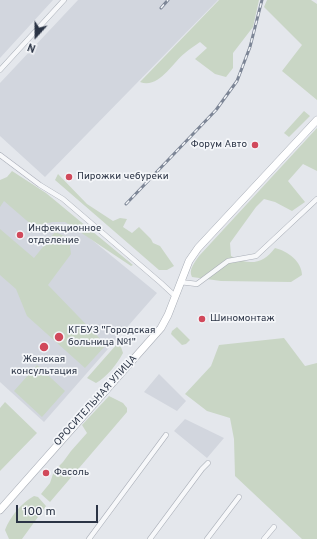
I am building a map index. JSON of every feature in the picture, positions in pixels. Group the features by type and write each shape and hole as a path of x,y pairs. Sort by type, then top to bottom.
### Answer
{"main road":[{"name":"ОРОСИТЕЛЬНАЯ УЛИЦА","path":"0,510 159,331 168,315 189,261 202,243 317,120"}],"street":[{"path":"0,70 64,0"},
{"path":"0,156 40,186 63,199 175,296"},
{"path":"180,282 197,284 228,261 256,256 317,199"},
{"path":"89,539 166,435"},
{"path":"150,539 202,468 208,463"},
{"path":"207,539 239,497"},
{"path":"264,539 274,527"}],"shaded area":[{"path":"0,0 53,0 0,58"},
{"path":"78,0 218,0 45,177 0,136 0,83"},
{"name":"КГБУЗ \"Городская больница №1\"","path":"15,177 157,293 44,422 0,382 0,195"},
{"path":"159,374 186,401 177,411 144,392"},
{"path":"185,419 224,438 207,458 174,431"}],"green space":[{"path":"219,0 259,0 253,27 233,53 233,68 226,77 215,74 195,59 207,48 200,42 180,57 159,79 147,83 140,82"},
{"path":"267,0 311,0 317,4 317,100 282,71 302,45 264,7"},
{"path":"304,111 310,116 289,137 284,133"},
{"path":"317,128 317,171 303,164 288,181 305,202 292,211 275,202 264,199 256,207 230,243 231,256 250,262 261,260 275,248 280,249 289,254 297,262 300,266 302,275 291,282 221,281 192,277 191,269 199,256"},
{"path":"12,171 46,193 133,265 131,266 65,222 53,222 34,226 4,201 0,207 0,180 7,177"},
{"path":"58,174 87,204 113,221 120,218 127,219 123,227 132,233 139,227 153,243 160,246 174,266 167,270 159,270 55,180"},
{"path":"0,229 34,258 55,232 69,238 71,254 48,285 106,345 85,368 27,316 16,289 0,275"},
{"path":"177,327 190,340 186,344 182,345 171,334"},
{"path":"284,338 305,366 317,363 317,539 302,539 235,476 234,439 230,418 207,411 185,394 211,366 219,345"},
{"path":"117,344 121,347 123,353 111,370 96,383 87,378"},
{"path":"37,365 65,391 42,417 14,391"},
{"path":"109,396 123,403 127,408 127,412 50,502 41,494 50,483 54,471 87,433 82,425"},
{"path":"5,402 37,433 0,471 0,408"},
{"path":"34,496 38,497 46,506 22,539 9,539 5,530 10,520 20,506"}],"railway":[{"path":"161,8 168,0"},
{"path":"126,204 216,110 237,81 250,47 262,0"}],"place":[{"name":"Форум Авто","path":"255,145"},
{"name":"Пирожки чебуреки","path":"69,177"},
{"name":"Инфекционное отделение","path":"20,235"},
{"name":"Шиномонтаж","path":"202,319"},
{"name":"КГБУЗ \"Городская больница №1\"","path":"59,337"},
{"name":"Женская консультация","path":"44,347"},
{"name":"Фасоль","path":"46,473"}]}
